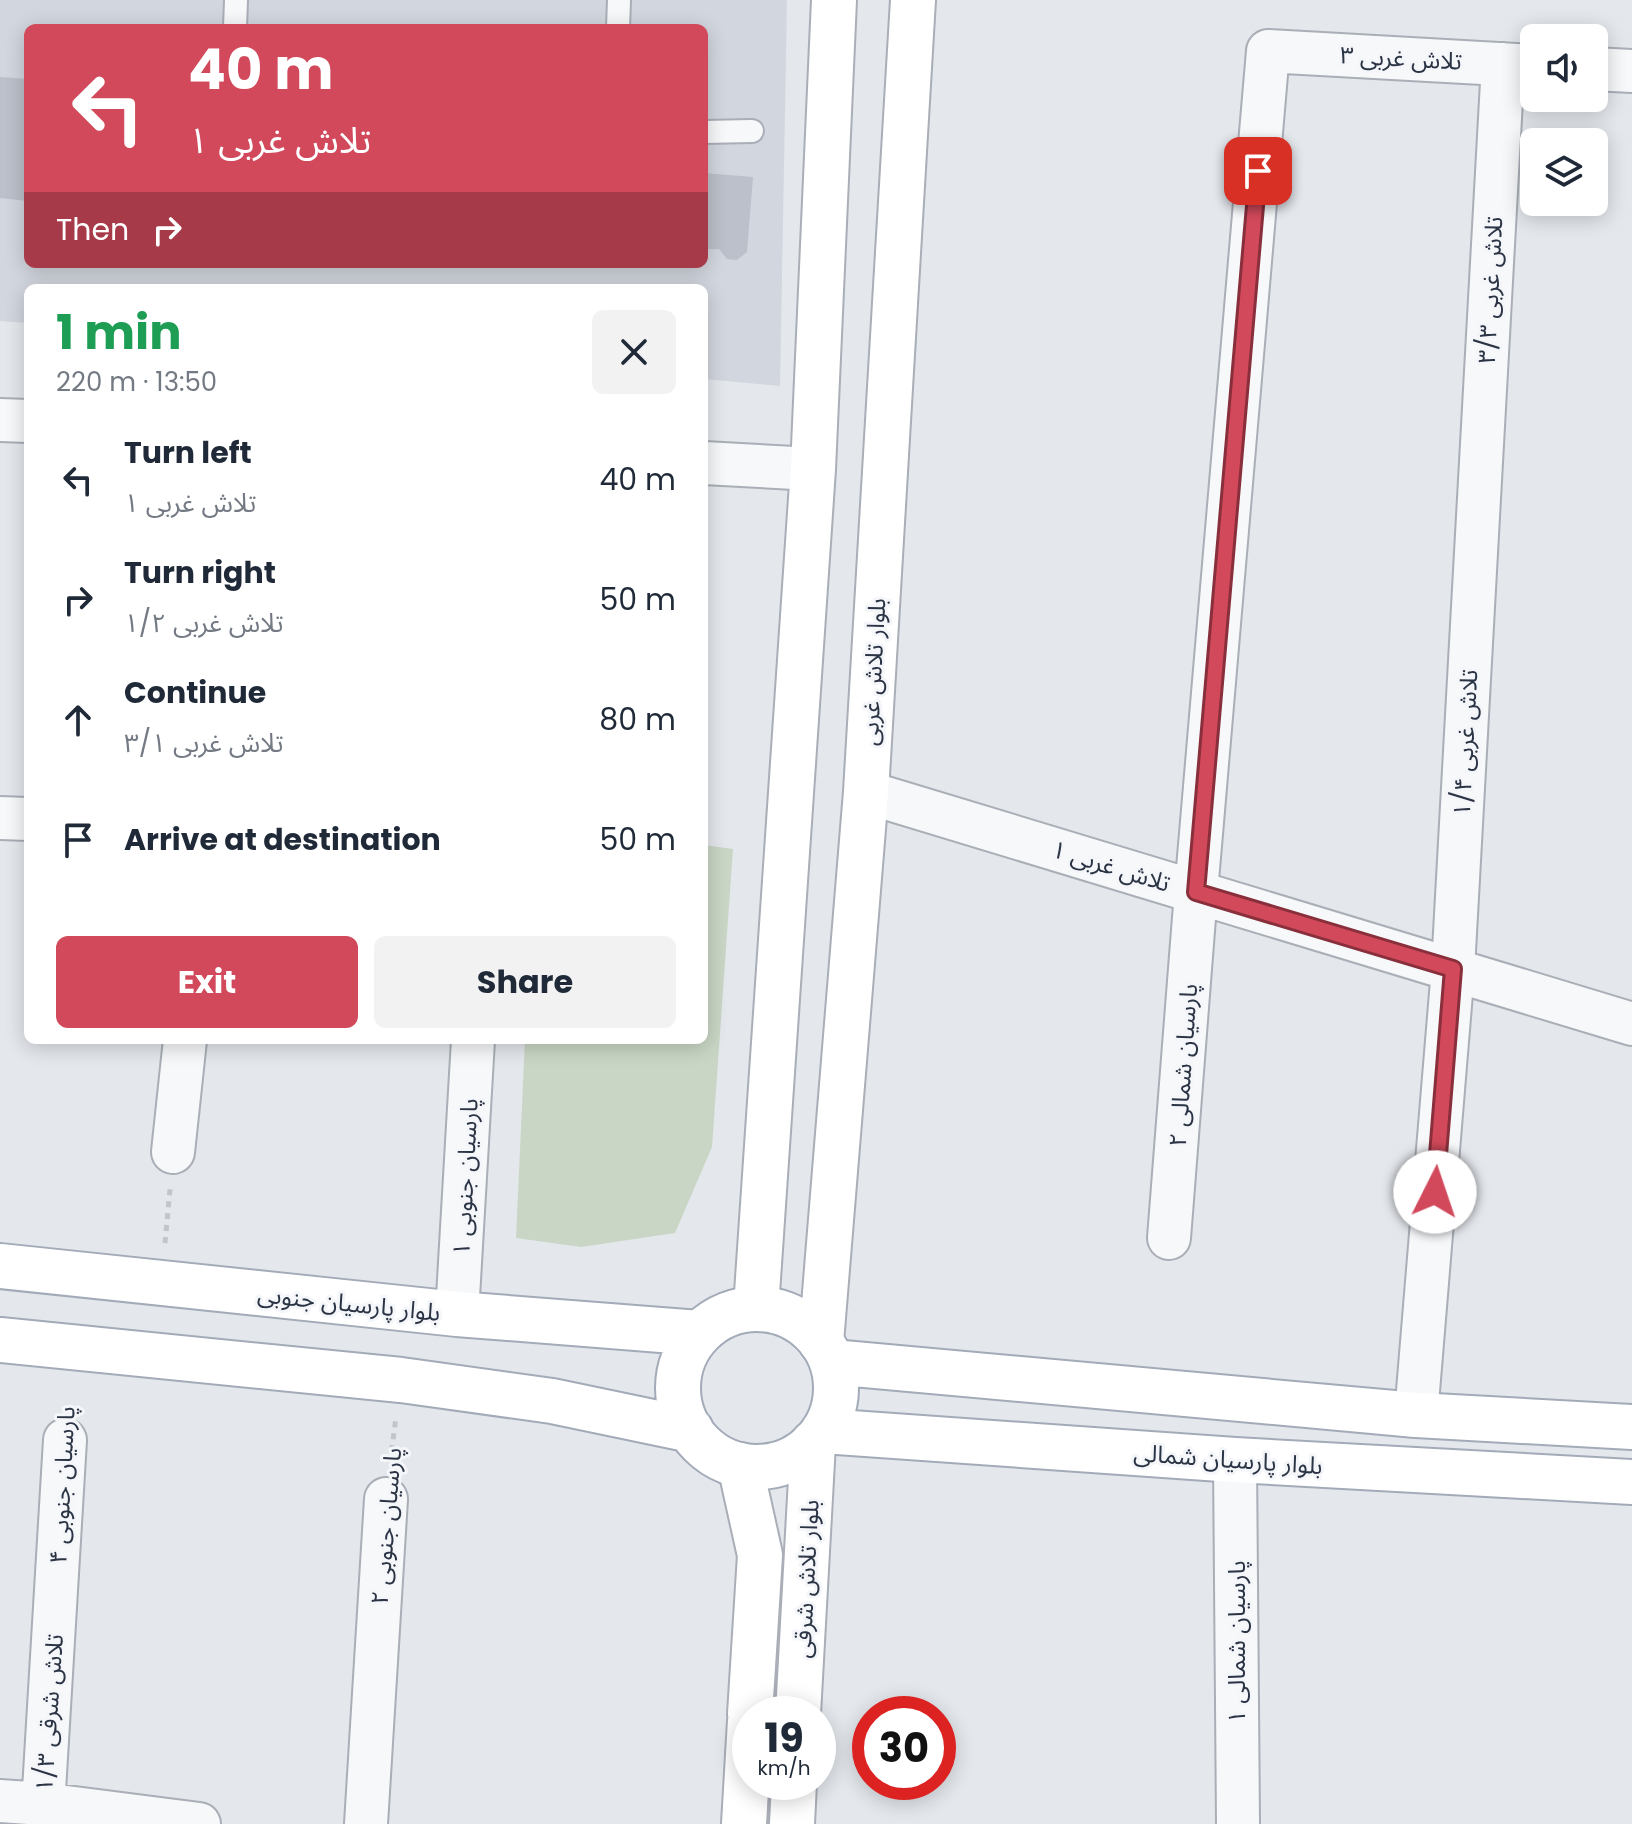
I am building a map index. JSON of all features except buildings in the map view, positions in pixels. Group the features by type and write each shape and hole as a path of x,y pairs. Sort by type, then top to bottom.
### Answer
{"main road":[{"path":"756,1308 813,469 834,0"},
{"name":"بلوار تلاش غربی","path":"826,1352 866,792 913,0"},
{"name":"بلوار پارسیان جنوبی","path":"0,1266 457,1314 699,1333"},
{"path":"756,1308 771,1310 799,1321 826,1352 836,1390 830,1418 818,1437 787,1461 756,1467 721,1458 704,1446 691,1430 680,1406 678,1380 685,1354 699,1333 716,1320 756,1308"},
{"path":"0,1340 401,1380 552,1401 691,1430"},
{"path":"826,1352 1416,1415 1632,1427"},
{"name":"بلوار پارسیان شمالی","path":"818,1437 1632,1482"},
{"name":"بلوار تلاش شرقی","path":"799,1696 807,1553 818,1437"},
{"name":"بلوار تلاش شرقی","path":"740,1465 760,1555 751,1696"},
{"path":"760,1555 779,1545 794,1545 807,1553"},
{"path":"744,1824 745,1800"},
{"path":"792,1824 793,1800"}],"street":[{"name":"۳ تلاش غربی","path":"1268,51 1519,65"},
{"name":"۲ پارسیان شمالی","path":"1169,1238 1268,51"},
{"name":"۳/۳ تلاش غربی","path":"1478,516 1519,65"},
{"path":"1608,70 1632,71"},
{"path":"0,420 24,421"},
{"path":"708,463 813,469"},
{"name":"۱/۴ تلاش غربی","path":"1416,1415 1453,969 1478,516"},
{"name":"۱ تلاش غربی","path":"866,792 1632,1024"},
{"path":"0,818 24,819"},
{"path":"173,1152 185,1044"},
{"name":"۱ پارسیان جنوبی","path":"457,1314 473,1044"},
{"name":"۴ پارسیان جنوبی","path":"54,1622 65,1440"},
{"name":"۱ پارسیان شمالی","path":"1235,1460 1238,1824"},
{"name":"۲ پارسیان جنوبی","path":"366,1824 386,1499"},
{"name":"۱/۳ تلاش شرقی","path":"43,1814 54,1622"},
{"path":"0,1801 43,1814 199,1824"}],"lane":[{"path":"235,24 236,0"},
{"path":"618,24 619,0"},
{"path":"708,132 752,131"}],"path":[{"path":"162,1283 173,1152"},
{"name":"۲ پارسیان جنوبی","path":"386,1499 401,1380"}],"shaded area":[{"path":"0,0 787,0 780,386 708,379 708,284 24,284 24,323 0,321"}],"green space":[{"path":"708,846 733,849 712,1147 675,1233 581,1247 516,1238 525,1044 708,1044"}],"route":[{"path":"1258,171 1196,892 1453,969 1435,1192"}]}
